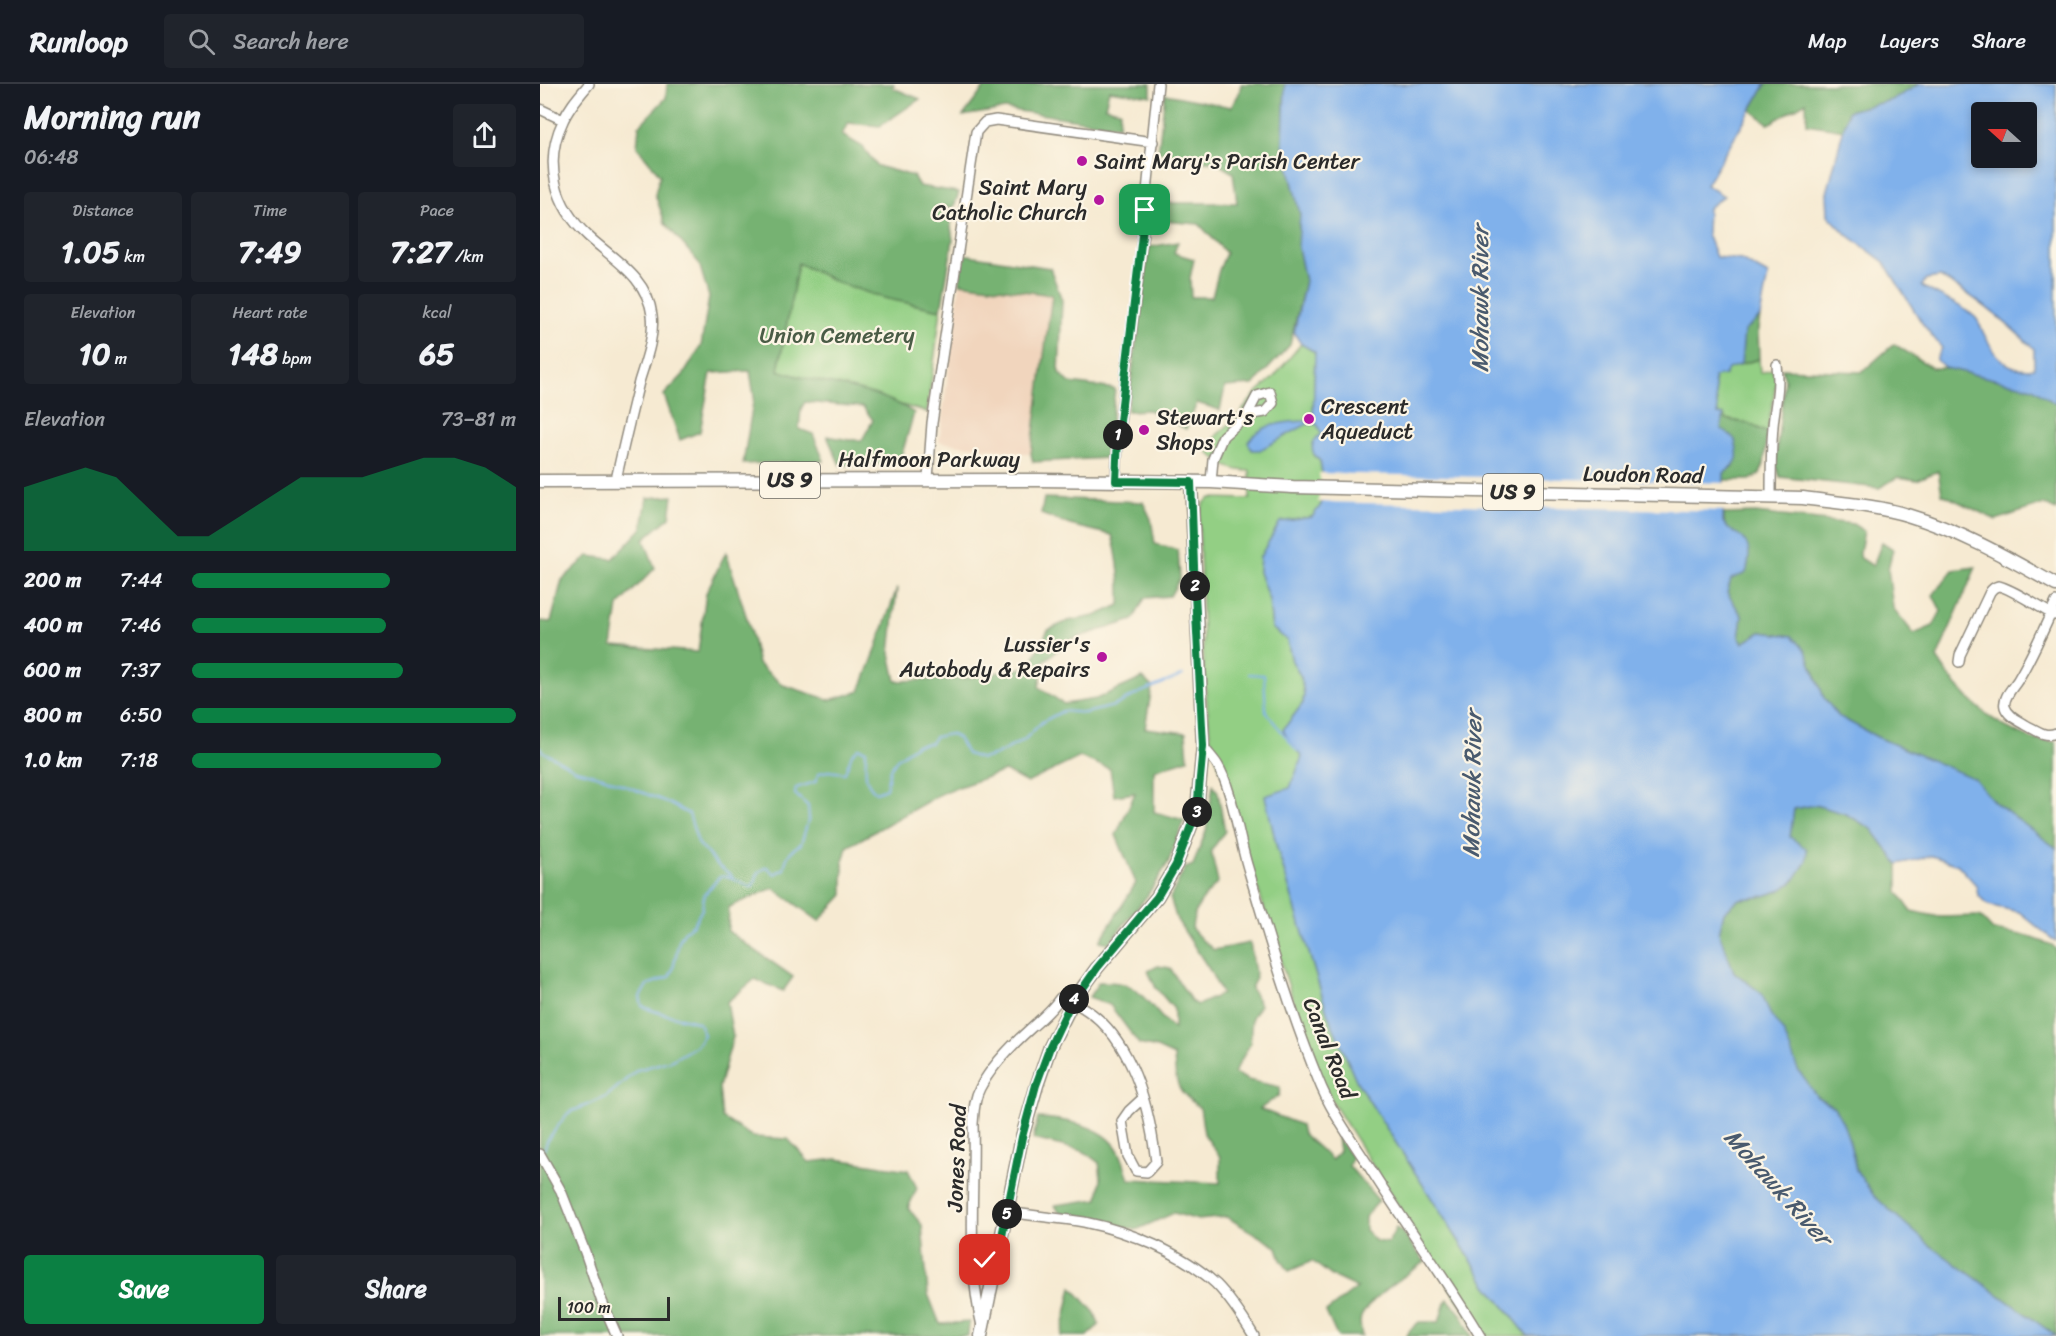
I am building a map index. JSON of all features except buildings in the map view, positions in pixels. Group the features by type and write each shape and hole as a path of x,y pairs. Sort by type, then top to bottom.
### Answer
{"main road":[{"name":"Halfmoon Parkway","path":"540,481 928,479 1210,482"},
{"path":"982,1332 1022,1137 1036,1085 1050,1047 1073,1001 1097,968 1157,897 1176,865 1197,810 1203,746 1191,482"},
{"name":"Loudon Road","path":"1210,482 1293,487 1803,498 1860,505 1906,515 1982,543 2056,585"}],"street":[{"path":"589,84 563,120 557,134 554,178 560,200 571,219 588,237 623,264 638,281 646,294 652,316 650,342 616,480"},
{"path":"1116,481 1118,438 1158,84"},
{"path":"540,109 563,120"},
{"path":"928,479 932,423 976,132 985,122 996,120 1153,142"},
{"path":"1770,497 1771,442 1779,392 1777,365"},
{"path":"1210,482 1213,459 1223,436 1247,415"},
{"path":"1959,662 1985,602 1994,587 2007,589 2053,615"},
{"path":"2056,602 2053,615 2018,681 2004,700 2009,714 2016,719 2042,733 2050,735 2056,733"},
{"name":"Canal Road","path":"1203,746 1218,765 1226,786 1259,908 1321,1086 1344,1130 1384,1193 1420,1242 1480,1336"},
{"name":"Jones Road","path":"982,1332 974,1259 973,1124 975,1103 980,1089 1011,1046 1049,1013 1060,998 1073,1001"},
{"path":"1073,1001 1107,1025 1136,1077 1153,1133 1156,1162 1147,1172 1136,1171 1128,1156 1122,1121 1142,1099"},
{"path":"540,1154 561,1191 617,1336"},
{"path":"1007,1212 1087,1223 1123,1233 1161,1248 1203,1273 1215,1284 1254,1336"},
{"path":"974,1259 997,1261"}],"shaded area":[{"path":"960,283 1052,295 1031,454 939,442"}],"green space":[{"path":"667,84 894,84 893,88 920,99 880,126 848,123 842,135 863,147 877,166 913,176 919,186 959,192 954,207 935,207 950,220 953,240 941,310 884,298 839,283 798,263 778,370 882,397 914,413 899,464 840,465 827,436 862,440 873,420 863,407 805,402 801,409 799,429 813,434 824,461 743,464 754,396 750,371 711,373 700,432 680,440 664,395 684,374 701,346 709,297 699,263 665,223 655,194 660,175 637,147 639,126 666,98"},
{"path":"987,84 1151,84 1151,96 1109,90 1105,107 1120,110 1119,126 1005,109 963,116"},
{"path":"1241,84 1285,84 1283,144 1300,215 1298,247 1305,281 1290,345 1253,385 1225,387 1220,410 1197,403 1186,429 1149,410 1127,411 1149,247 1178,242 1174,253 1194,259 1190,278 1191,297 1212,297 1226,253 1199,224 1151,220 1155,203 1237,203 1233,173 1217,163 1158,152 1165,94 1231,107 1239,94"},
{"path":"1766,84 1920,84 1892,100 1848,111 1844,130 1807,124 1806,102 1769,124 1751,110"},
{"path":"962,254 1050,268 1062,300 1059,373 1070,383 1115,389 1107,458 1033,462 1031,454 1052,295 960,283"},
{"name":"Union Cemetery","path":"798,263 839,283 884,298 941,310 927,412 778,371"},
{"path":"1760,317 1759,359 1741,364 1744,331"},
{"path":"1301,344 1315,352 1313,422 1277,424 1294,430 1307,424 1318,424 1321,434 1314,456 1320,461 1324,484 1321,505 1312,517 1280,522 1260,557 1259,572 1269,600 1272,628 1287,640 1292,661 1301,677 1304,694 1303,703 1283,730 1302,757 1290,789 1266,796 1277,848 1328,1015 1357,1082 1487,1285 1528,1336 1480,1336 1318,1079 1210,737 1204,672 1200,514 1203,505 1210,498 1250,499 1250,471 1227,466 1208,452 1217,435 1273,378"},
{"path":"1894,344 1932,368 1946,368 2033,388 2056,404 2056,510 2044,504 1996,520 1942,494 1938,471 1917,480 1898,477 1879,488 1780,477 1775,463 1785,379 1782,369 1862,372"},
{"path":"1759,359 1760,373 1774,369 1776,384 1767,433 1750,424 1718,415 1714,376 1725,375 1727,369"},
{"path":"1724,415 1726,419 1750,424 1767,433 1764,464 1760,474 1750,480 1723,480 1724,473 1734,466 1735,440 1721,428"},
{"path":"673,496 670,517 644,539 655,568 618,606 612,646 698,652 706,593 726,552 749,625 758,664 783,685 830,700 860,691 897,588 890,653 896,681 961,679 1029,667 1048,630 1068,621 1095,616 1120,605 1119,570 1112,535 1070,525 1041,514 1044,498 1143,502 1151,519 1155,544 1178,550 1180,578 1170,596 1145,598 1133,620 1072,639 1044,661 1039,687 1064,704 1096,699 1143,678 1152,687 1145,728 1186,733 1188,759 1154,770 1154,812 1184,820 1168,863 1147,896 1109,943 1100,941 1136,883 1116,835 1135,793 1114,796 1110,769 1080,757 1027,783 1005,771 944,792 847,847 843,862 843,895 819,921 773,888 729,907 728,931 793,977 783,991 755,979 727,1002 733,1037 719,1087 722,1118 753,1137 788,1139 809,1162 837,1159 908,1170 917,1188 908,1208 922,1225 928,1294 940,1324 969,1322 968,1336 540,1336 540,621 551,622 562,580 588,556 613,559 642,528 647,498"},
{"path":"1756,513 1853,524 1864,531 1859,557 1873,566 1882,542 1893,549 1888,569 1893,608 1914,634 1933,626 1941,611 1933,595 1953,570 1976,567 1937,658 1966,696 1990,717 2033,739 2056,742 2056,848 1994,802 1974,779 1877,737 1838,716 1824,698 1813,668 1792,636 1761,632 1743,643 1739,638 1742,616 1727,593 1740,536 1727,528 1724,523 1724,514"},
{"path":"1213,785 1218,792 1225,831 1211,851 1218,882 1197,909 1192,929 1214,950 1250,943 1256,978 1251,988 1260,1005 1252,1017 1250,1044 1234,1073 1248,1080 1280,1087 1279,1095 1260,1109 1301,1125 1303,1134 1332,1160 1339,1151 1337,1137 1352,1157 1349,1166 1379,1201 1365,1217 1365,1230 1376,1241 1388,1243 1396,1228 1402,1232 1425,1262 1389,1287 1365,1310 1360,1319 1362,1336 1337,1336 1326,1312 1357,1288 1332,1276 1312,1261 1289,1271 1281,1260 1277,1247 1227,1217 1198,1220 1174,1213 1136,1230 1059,1212 1055,1205 1098,1199 1101,1178 1099,1163 1083,1151 1033,1139 1038,1118 1070,1122 1092,1129 1110,1140 1121,1155 1129,1179 1220,1183 1220,1157 1204,1134 1200,1108 1182,1092 1179,1086 1174,1056 1157,1048 1139,1044 1110,1005 1089,997 1099,982 1127,986 1142,996 1174,1029 1174,1009 1156,988 1148,971 1158,966 1170,968 1192,1002 1198,1005 1222,994 1209,969 1177,920 1170,898 1185,868 1193,865 1206,831"},
{"path":"1815,805 1846,814 1872,829 1898,864 1898,892 1911,911 1940,917 1980,916 1993,930 2027,936 2052,945 2056,949 2056,1336 1928,1244 1874,1196 1856,1170 1850,1143 1834,1107 1817,1097 1797,1070 1784,1033 1770,1014 1762,994 1734,972 1719,933 1724,912 1739,899 1760,897 1779,891 1794,809"},
{"path":"1072,1287 1095,1313 1099,1325 1087,1336 1061,1336"},
{"path":"1448,1299 1461,1314 1472,1336 1407,1336 1419,1322 1439,1322"}],"water":[{"name":"Mohawk River","path":"1285,84 1766,84 1706,185 1724,196 1708,208 1707,234 1716,257 1741,260 1768,275 1760,317 1744,331 1741,364 1728,369 1725,375 1714,377 1718,414 1724,415 1721,428 1735,440 1737,455 1736,462 1724,473 1723,522 1728,529 1743,539 1749,552 1746,573 1731,579 1727,593 1742,616 1739,638 1743,643 1761,632 1792,636 1806,651 1824,698 1838,716 1877,737 1975,779 1994,802 2056,848 2056,942 2019,912 1988,905 1978,895 1976,885 1958,865 1932,856 1898,864 1872,829 1846,814 1815,805 1794,809 1790,837 1807,849 1806,862 1793,882 1779,891 1760,897 1739,899 1724,912 1719,933 1734,972 1762,994 1770,1014 1784,1033 1798,1070 1817,1097 1834,1107 1850,1143 1856,1170 1874,1196 1928,1244 2056,1336 1528,1336 1487,1285 1357,1082 1328,1015 1277,848 1265,796 1290,788 1302,757 1283,730 1303,703 1304,694 1301,677 1292,661 1287,640 1272,628 1269,600 1259,572 1260,557 1280,522 1312,517 1321,505 1324,484 1320,461 1316,458 1312,447 1321,434 1317,424 1307,424 1260,450 1252,450 1248,442 1261,430 1277,424 1313,421 1315,352 1301,344 1294,333 1305,281 1298,247 1300,214 1283,144"},
{"path":"1920,84 2056,84 2056,404 2033,388 1946,368 1936,360 1942,348 1922,323 1884,262 1845,233 1828,215 1827,193 1848,111 1892,100","holes":["1940,277 1965,292 2034,349 2034,368 2017,368 2003,361 1993,349 1975,317 1922,286 1926,279"]}],"pier":[{"path":"1319,473 1726,483 1727,511 1318,502 1321,484"}],"waterway":[{"path":"1249,674 1264,675 1266,712 1297,751"},
{"path":"544,1150 548,1139 568,1113 606,1097 637,1070 672,1060 696,1046 704,1035 699,1023 642,1006 640,997 647,985 669,977 679,941 684,932 694,924 702,909 704,895 720,876 752,887 759,872 767,867 774,874 784,869 789,854 801,844 809,818 808,806 795,794 796,788 815,782 819,773 828,771 845,773 852,754 859,748 866,751 867,779 876,792 886,788 890,769 897,759 916,745 931,743 935,737 950,734 958,738 967,754 982,759 996,755 1024,740 1042,722 1063,711 1085,713 1114,706 1183,675"},
{"path":"540,747 542,751 576,770 603,777 664,801 689,814 698,843 717,865 732,876"}],"place":[{"name":"Saint Mary's Parish Center","path":"1082,161"},
{"name":"Saint Mary Catholic Church","path":"1099,200"},
{"name":"Crescent Aqueduct","path":"1309,419"},
{"name":"Stewart's Shops","path":"1144,430"},
{"name":"Lussier's Autobody & Repairs","path":"1102,657"}],"route":[{"path":"985,1260 997,1261 1022,1137 1036,1085 1050,1047 1073,1001 1097,968 1157,897 1176,865 1197,810 1201,786 1203,746 1191,482 1116,481 1118,438 1145,210"}]}
